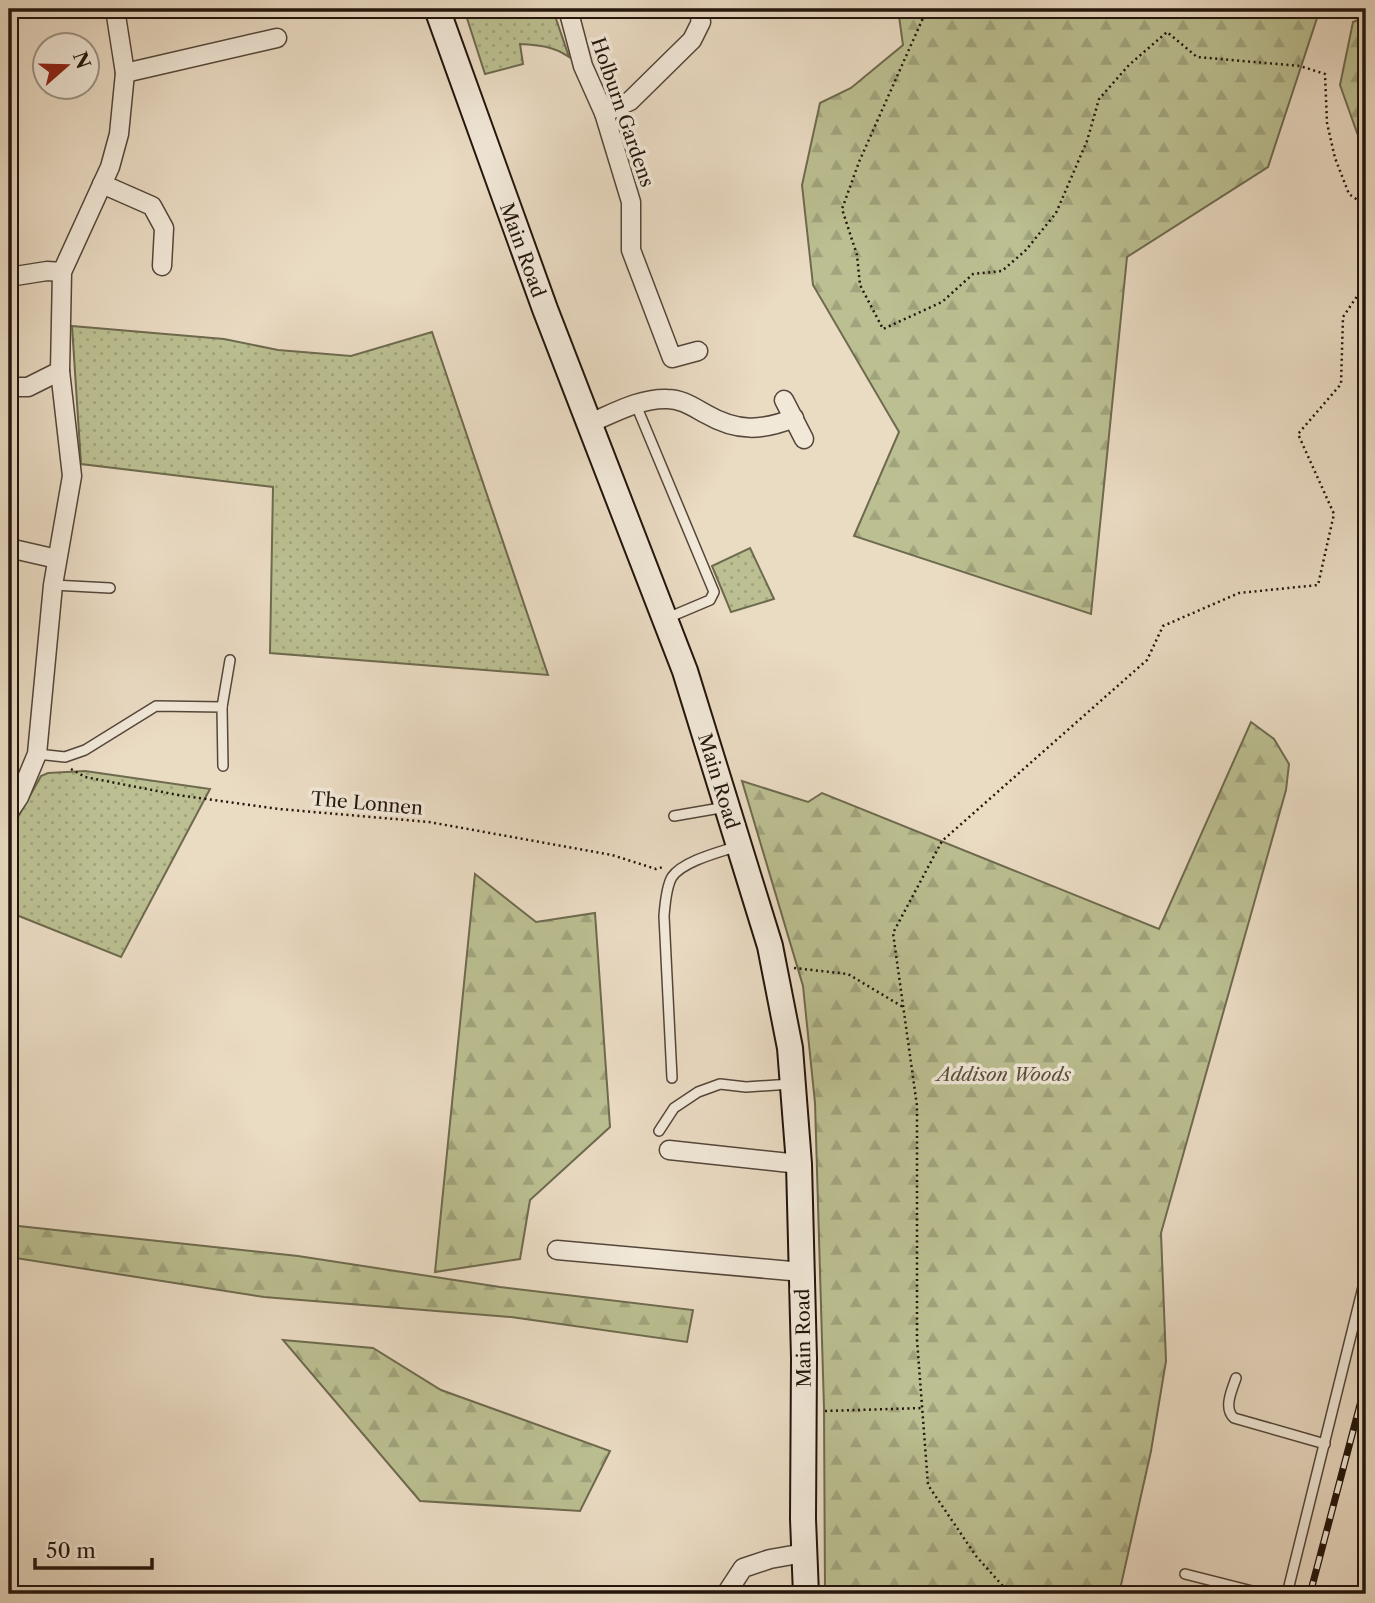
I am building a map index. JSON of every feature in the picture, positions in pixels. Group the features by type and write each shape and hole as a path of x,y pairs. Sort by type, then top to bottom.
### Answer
{"main road":[{"name":"Main Road","path":"437,9 526,257 685,671 770,946 790,1048 799,1164 806,1594"}],"street":[{"path":"12,801 37,754 53,585 72,476 60,371 62,272 103,184 120,134 125,73 115,9"},
{"path":"604,113 630,101 692,40 701,22 698,9"},
{"name":"Holburn Gardens","path":"568,11 583,66 604,113 631,202 631,250 672,358 698,351"},
{"path":"125,73 277,38"},
{"path":"103,184 152,206 164,228 162,266"},
{"path":"9,277 47,271 62,272"},
{"path":"9,387 28,387 60,371"},
{"path":"590,423 651,400 669,398 686,402 719,421 751,428 769,427 794,418"},
{"path":"784,400 804,439"},
{"path":"9,548 57,559"},
{"path":"669,1150 799,1164"},
{"path":"557,1250 802,1272"},
{"path":"726,1594 743,1568 770,1559 804,1553"}],"lane":[{"path":"636,405 714,592 710,600 664,619"},
{"path":"53,585 110,588"},
{"path":"223,766 222,707 230,660"},
{"path":"37,754 65,757 85,750 156,706 222,707"},
{"path":"674,816 727,807"},
{"path":"672,1078 664,916 672,877 692,862 739,845"},
{"path":"659,1131 674,1108 698,1092 720,1084 746,1087 792,1084"},
{"path":"1287,1594 1366,1275"},
{"path":"1236,1378 1228,1406 1229,1413 1234,1418 1325,1444"},
{"path":"1185,1574 1264,1594"}],"path":[{"path":"927,9 859,162 842,209 857,255 860,285 883,329 942,302 973,274 1002,271 1026,250 1056,214 1087,141 1098,99 1129,65 1167,32 1197,57 1300,66 1325,74 1327,123 1335,158 1349,194 1366,206"},
{"path":"1010,1594 976,1556 928,1485 917,1340 917,1106 892,933 942,841 1147,660 1163,626 1239,593 1318,586 1334,514 1298,433 1341,384 1343,317 1366,283"},
{"name":"The Lonnen","path":"68,766 85,777 178,795 279,809 429,822 612,855 656,869 667,866"},
{"path":"774,965 848,974 903,1007"},
{"path":"804,1412 923,1408"}],"green space":[{"path":"464,9 553,10 569,57 546,47 520,44 523,64 485,74"},
{"path":"898,9 1320,9 1268,167 1127,257 1091,614 854,536 899,432 813,285 802,185 820,103 851,88 903,45"},
{"path":"1366,17 1366,158 1340,85 1353,22"},
{"path":"72,326 224,339 278,350 351,356 432,332 548,675 270,653 273,487 81,464"},
{"path":"750,548 774,599 731,612 712,566"},
{"name":"Addison Woods","path":"1251,722 1274,739 1289,764 1286,790 1161,1233 1166,1361 1151,1451 1119,1594 825,1594 824,1408 815,1103 803,986 742,781 808,802 822,793 1159,929"},
{"path":"85,771 210,789 121,957 9,912 9,833 41,776 48,773"},
{"path":"475,874 536,922 595,913 610,1127 530,1200 520,1259 435,1272"},
{"path":"9,1225 298,1256 500,1287 693,1310 687,1342 511,1317 264,1297 9,1257"},
{"path":"283,1340 373,1348 441,1390 610,1451 580,1511 420,1501"}],"railway":[{"path":"1310,1594 1366,1382"}]}
